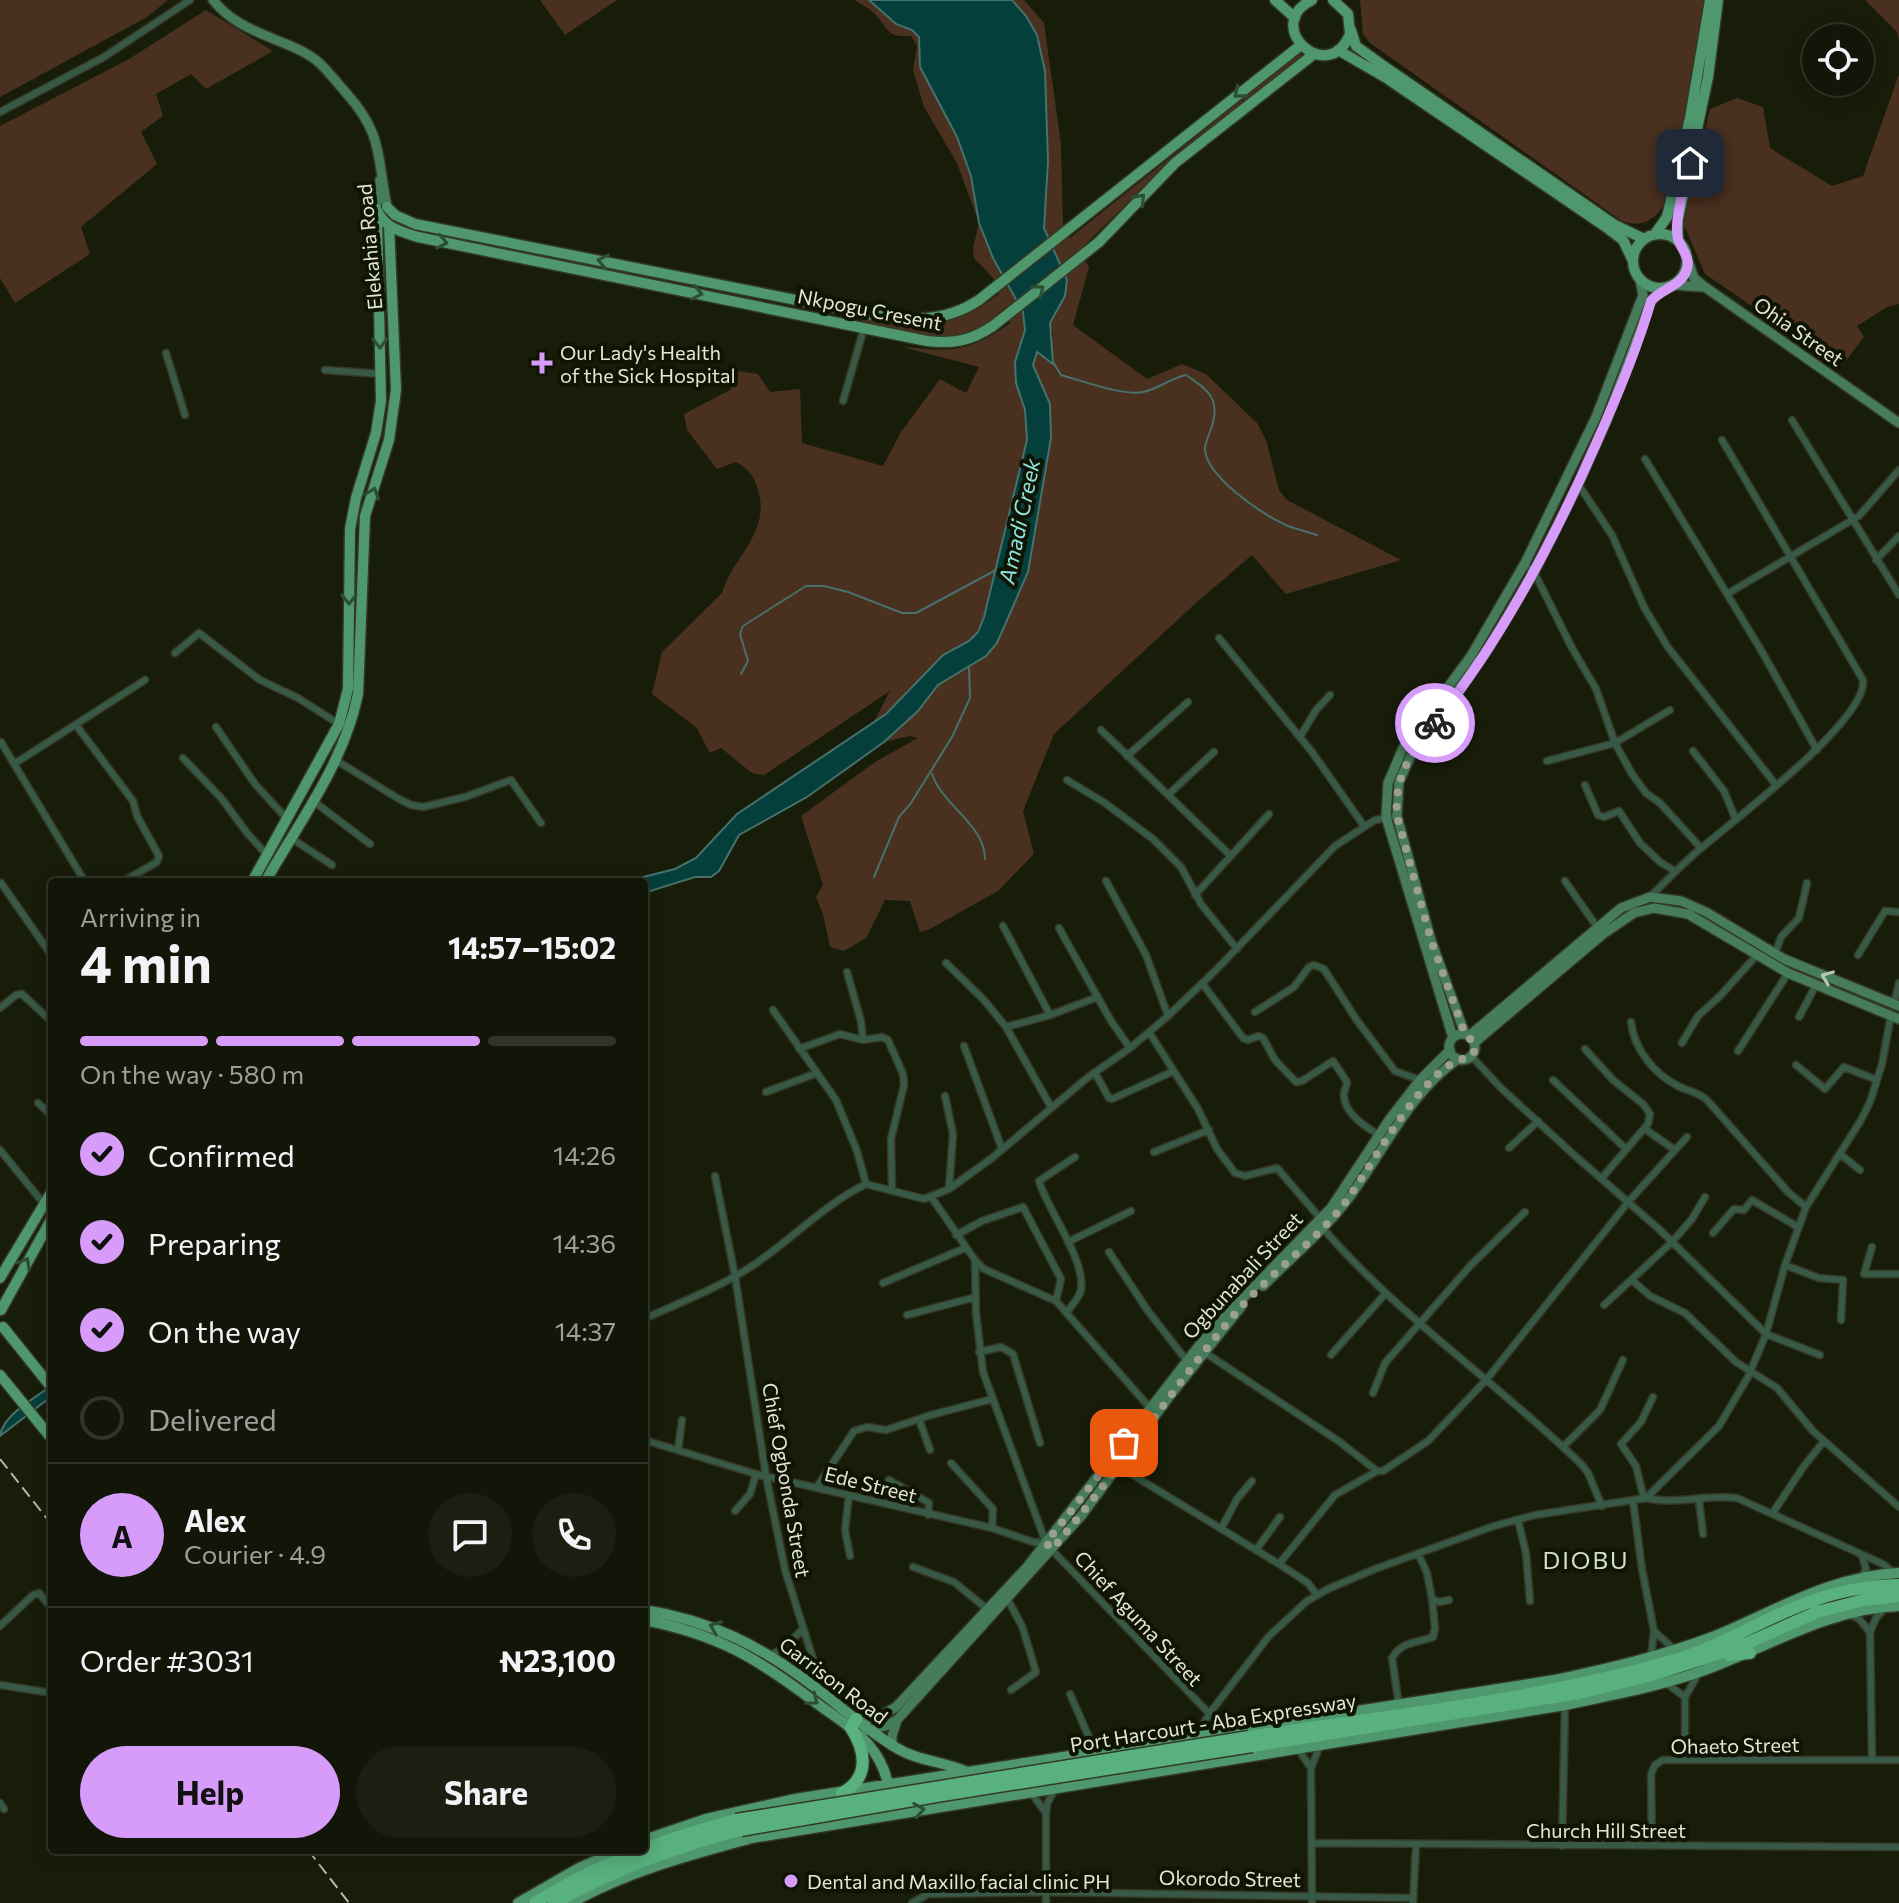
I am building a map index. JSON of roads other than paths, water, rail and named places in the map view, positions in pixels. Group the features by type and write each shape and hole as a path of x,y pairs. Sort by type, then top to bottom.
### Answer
{"highway":[{"name":"Port Harcourt - Aba Expressway","path":"648,1848 738,1825 936,1796 1547,1690 1737,1636 1815,1599 1897,1577"},
{"name":"Port Harcourt - Aba Expressway","path":"1251,1742 1579,1693 1702,1665 1781,1626 1846,1604 1899,1596"},
{"path":"1676,1655 1723,1637 1737,1627"},
{"path":"1702,1665 1750,1653"},
{"path":"842,1793 858,1782 863,1762 853,1724"},
{"name":"Port Harcourt - Aba Expressway","path":"554,1903 620,1871 738,1825"},
{"name":"Port Harcourt - Aba Expressway","path":"535,1903 571,1882 635,1854"}],"main road":[{"path":"1275,0 1295,18"},
{"path":"1299,0 1312,0"},
{"path":"1312,0 1300,9 1295,18 1294,29 1301,45 1314,54 1327,55 1347,42 1351,30"},
{"path":"1333,0 1345,4 1356,46 1615,225 1650,236 1666,234 1678,240 1685,249 1688,261 1685,273 1674,285 1663,288 1651,287 1640,280 1623,240 1606,227 1388,79 1338,50"},
{"path":"1633,261 1636,248 1667,217 1693,106 1710,0"},
{"path":"1678,240 1678,220 1708,77 1718,0"},
{"name":"Nkpogu Cresent","path":"382,208 415,224 899,319 924,319 951,314 979,300 1301,45"},
{"name":"Nkpogu Cresent","path":"390,227 418,237 864,328 945,343 968,340 993,326 1085,254 1175,163 1314,54"},
{"name":"Elekahia Road","path":"267,878 337,761 358,694 365,516 389,440 396,390 390,227 382,208"},
{"name":"Elekahia Road","path":"254,878 339,724 348,689 350,529 376,433 381,401 377,241 382,208"},
{"name":"Nkpogu Cresent","path":"390,227 415,224"},
{"path":"377,241 390,227"},
{"path":"391,253 401,241 418,237"},
{"path":"0,1278 48,1198"},
{"path":"48,1225 0,1309 2,1331 48,1382"},
{"path":"0,1375 48,1434"},
{"path":"1737,1627 1818,1589 1861,1578 1897,1577"},
{"path":"1750,1653 1848,1613 1899,1606"},
{"name":"Garrison Road","path":"648,1611 682,1616 737,1636 814,1686 853,1724 875,1751 884,1767 894,1814"},
{"name":"Garrison Road","path":"648,1621 683,1629 737,1649 892,1746 923,1760 967,1772"},
{"path":"648,1839 706,1819 770,1804 1197,1735 1399,1706 1555,1680 1676,1655"},
{"path":"571,1903 604,1885 688,1855 760,1836 1565,1705 1666,1682 1702,1665"},
{"path":"967,1772 978,1785 973,1802"},
{"path":"518,1903 579,1868 611,1854"}],"street":[{"path":"0,112 104,57 190,0"},
{"name":"Elekahia Road","path":"213,0 226,15 243,26 309,54 325,66 357,102 377,142 382,208"},
{"name":"Ohia Street","path":"1688,261 1694,278 1705,287 1899,423"},
{"path":"1471,1056 1458,1059 1450,1050 1453,1038 1392,817 1388,783 1403,748 1471,656 1525,563 1596,417 1643,295 1640,280"},
{"path":"1674,285 1705,287"},
{"path":"1663,288 1651,301 1606,421 1534,572 1486,652 1403,768 1392,817 1431,940 1469,1037 1471,1056 1601,1179 1629,1201 1766,1334 1820,1355"},
{"path":"843,401 864,328"},
{"path":"166,353 185,415"},
{"path":"325,370 381,374"},
{"path":"1596,417 1606,421"},
{"path":"1792,420 1899,595"},
{"path":"1469,1037 1621,908 1650,897 1667,883 1675,871 1817,750 1856,703 1864,683 1722,440"},
{"path":"1645,459 1817,750"},
{"path":"1727,594 1852,520 1899,470"},
{"path":"1578,484 1612,535 1644,607 1667,646 1776,785"},
{"path":"1876,560 1899,536"},
{"path":"1525,563 1534,572 1596,689 1615,743 1642,789 1701,848"},
{"path":"175,653 199,633 260,680 298,698 339,724"},
{"path":"1219,638 1300,737 1364,826"},
{"path":"14,764 145,680"},
{"path":"1300,737 1316,710 1330,695"},
{"path":"1127,756 1188,702"},
{"path":"1547,761 1615,743 1670,710"},
{"path":"76,725 133,801 137,816 159,856 157,862 129,878"},
{"path":"216,727 255,784 287,819"},
{"path":"1101,730 1231,856"},
{"path":"1,742 83,878"},
{"path":"1693,751 1724,791 1736,820"},
{"path":"1169,794 1214,752"},
{"path":"183,758 222,799 267,855"},
{"path":"337,761 399,799 423,807 465,797 511,780 541,823"},
{"path":"1067,780 1105,803 1153,839 1181,867 1195,895 1237,949"},
{"path":"1585,785 1598,815 1604,817 1619,811 1640,843 1675,871"},
{"path":"312,800 370,844"},
{"path":"1195,895 1269,814"},
{"path":"648,1317 735,1276 790,1239 851,1191 866,1184 911,1198 932,1198 949,1189 1168,1016 1335,846 1364,826 1392,817"},
{"path":"291,838 332,865"},
{"path":"1106,881 1146,955 1168,1016"},
{"path":"1565,881 1597,927"},
{"path":"1,883 48,950"},
{"path":"1667,883 1670,898"},
{"path":"1775,954 1781,937 1799,918 1807,883"},
{"path":"1650,897 1670,898 1706,912 1775,954 1896,1005"},
{"path":"1453,1038 1469,1037 1603,934 1643,909 1664,908 1688,914 1788,973 1895,1018"},
{"path":"1858,955 1885,911 1899,912"},
{"path":"1003,926 1050,1015"},
{"path":"1059,928 1130,1048"},
{"path":"1682,1043 1698,1016 1756,956"},
{"path":"946,963 984,1000 1006,1027 1051,1107"},
{"path":"1255,1012 1294,987 1304,970 1318,966 1333,981 1356,1019 1395,1071 1420,1080"},
{"path":"847,972 861,1021 863,1040"},
{"path":"1738,1051 1788,973"},
{"path":"1202,983 1243,1038 1263,1038 1275,1060 1296,1082 1333,1061 1347,1082 1344,1094 1350,1109 1359,1122 1379,1135"},
{"path":"1645,1499 1719,1426 1751,1370 1766,1334 1785,1265 1806,1207 1861,1120 1877,1080 1895,1018 1899,983"},
{"path":"1799,1017 1816,985"},
{"path":"0,1008 20,994 48,1018"},
{"path":"1006,1027 1098,997"},
{"path":"773,1010 836,1100 866,1184"},
{"path":"1631,1022 1633,1038 1647,1059 1674,1084 1699,1093 1707,1100 1788,1192 1806,1207"},
{"path":"1149,1032 1209,1130 1217,1149 1235,1173 1245,1176 1277,1168 1320,1223 1385,1294 1563,1447 1588,1473 1602,1506"},
{"path":"799,1049 840,1034 863,1040 886,1038 903,1074 902,1097 891,1139 892,1191"},
{"path":"964,1046 1002,1149"},
{"path":"1585,1049 1613,1080 1648,1111 1651,1119 1601,1179"},
{"name":"Ogbunabali Street","path":"853,1724 875,1719 896,1707 1049,1546 1118,1466 1240,1308 1320,1223 1420,1080 1450,1050"},
{"name":"Ogbunabali Street","path":"871,1731 897,1720 1008,1600 1150,1408 1216,1325 1355,1189 1404,1115 1438,1074 1458,1059"},
{"path":"1796,1065 1825,1089 1844,1067 1877,1080"},
{"path":"1095,1073 1112,1099 1174,1071"},
{"path":"766,1092 817,1073"},
{"path":"1553,1080 1626,1149"},
{"path":"945,1096 953,1134 949,1189"},
{"path":"38,1103 48,1112"},
{"path":"1509,1148 1538,1121"},
{"path":"1645,1129 1675,1150"},
{"path":"1154,1152 1209,1130"},
{"path":"1279,1564 1335,1495 1377,1471 1390,1468 1428,1441 1487,1379 1629,1201 1687,1137"},
{"path":"0,1150 44,1204"},
{"path":"1840,1154 1860,1170"},
{"path":"1067,1312 1077,1299 1081,1284 1068,1242 1039,1181 1075,1157"},
{"name":"Chief Ogbonda Street","path":"715,1176 735,1276 766,1476 785,1570 816,1671 814,1686"},
{"path":"1604,1305 1672,1242 1692,1219 1705,1197"},
{"path":"932,1198 965,1248 984,1269 1056,1301 1150,1408"},
{"path":"1713,1233 1734,1209 1744,1210 1752,1200 1798,1227"},
{"path":"956,1235 982,1221 1023,1207 1061,1279 1056,1301"},
{"path":"1068,1242 1131,1211"},
{"path":"1373,1393 1385,1363 1470,1266 1525,1212"},
{"path":"1872,1247 1864,1274 1899,1274"},
{"path":"883,1283 965,1248"},
{"path":"1109,1252 1148,1311 1187,1361"},
{"path":"975,1260 979,1352 992,1399 1049,1546"},
{"path":"1785,1265 1819,1278 1843,1280 1841,1320"},
{"path":"1632,1280 1650,1296 1685,1313 1736,1362 1777,1388 1824,1441 1899,1507"},
{"path":"1331,1355 1385,1294"},
{"path":"907,1315 976,1297"},
{"path":"979,1352 1001,1347 1013,1354 1040,1443"},
{"path":"1204,1352 1340,1442 1377,1471"},
{"path":"1563,1447 1600,1410 1623,1360"},
{"path":"1645,1499 1636,1466 1621,1444 1641,1422 1653,1397"},
{"path":"817,1487 854,1431 867,1427 886,1430 992,1399"},
{"path":"919,1419 930,1450"},
{"path":"678,1450 682,1420"},
{"name":"Ede Street","path":"648,1441 756,1474 992,1528 1049,1546"},
{"path":"1772,1514 1824,1441"},
{"path":"951,1463 993,1509 992,1528"},
{"path":"1118,1466 1279,1564 1308,1583 1317,1595"},
{"path":"735,1511 750,1494 756,1474"},
{"path":"889,1480 929,1503 928,1515"},
{"path":"1221,1529 1237,1499 1252,1481"},
{"path":"849,1495 845,1530 850,1556"},
{"path":"1197,1735 1209,1714 1269,1636 1307,1601 1375,1569 1518,1520 1645,1499 1737,1498 1890,1568 1897,1577"},
{"path":"1699,1500 1703,1534"},
{"path":"1633,1501 1654,1631 1651,1658"},
{"path":"1256,1550 1280,1517"},
{"path":"1518,1520 1526,1553 1530,1601"},
{"name":"Chief Aguma Street","path":"1049,1546 1226,1731"},
{"path":"1399,1706 1392,1658 1400,1647 1433,1637 1435,1628 1427,1573 1418,1553"},
{"path":"1861,1578 1866,1569 1862,1556"},
{"path":"913,1567 954,1582 987,1609"},
{"path":"0,1626 33,1595 39,1593 48,1604"},
{"path":"1432,1599 1439,1602 1449,1600"},
{"path":"1008,1600 1022,1626 1036,1672 1011,1690"},
{"path":"1872,1760 1870,1632 1876,1618 1887,1606"},
{"path":"1848,1613 1859,1619 1870,1632"},
{"path":"770,1655 784,1648 803,1629"},
{"path":"1654,1631 1676,1655"},
{"path":"1685,1760 1685,1697 1702,1665"},
{"path":"1666,1682 1685,1697"},
{"path":"0,1685 48,1692"},
{"path":"1070,1694 1095,1751"},
{"path":"1562,1846 1565,1705"},
{"path":"892,1746 897,1720"},
{"path":"1312,1899 1311,1768 1320,1745"},
{"path":"1298,1749 1311,1768"},
{"name":"Ohaeto Street","path":"1652,1846 1651,1774 1655,1765 1663,1760 1899,1760"},
{"path":"1046,1903 1046,1813 1055,1788"},
{"path":"1030,1792 1046,1813"},
{"name":"Church Hill Street","path":"1312,1843 1899,1847"},
{"path":"1413,1900 1416,1845"},
{"name":"Okorodo Street","path":"912,1903 928,1894 1046,1892 1413,1900"}],"water":[{"name":"Amadi Creek","path":"869,0 1012,0 1037,35 1045,71 1048,161 1044,228 1067,280 1065,296 1050,323 1053,364 1037,352 1033,365 1050,404 1051,438 1028,572 997,643 986,656 938,685 918,711 884,742 807,797 739,835 719,871 711,877 695,877 648,892 648,878 639,878 675,869 696,858 737,814 886,714 943,655 969,641 978,632 984,617 1027,440 1025,410 1016,383 1015,362 1025,330 1023,312 993,258 979,223 971,176 957,137 920,67 919,37 912,30 896,24"},
{"path":"48,1388 48,1399 0,1436 7,1421"}],"waterway":[{"path":"1053,362 1061,375 1134,393 1149,391 1186,375 1207,391 1214,403 1214,419 1205,447 1214,470 1237,493 1265,513 1288,526 1317,535"},
{"name":"Amadi Creek","path":"741,674 748,661 740,634 743,626 806,586 824,586 902,613 916,613 996,570"},
{"path":"874,877 899,817 952,737 970,698 969,667"},
{"path":"932,774 945,796 978,836 985,859"}],"railway":[{"path":"0,1459 48,1520"},
{"path":"311,1854 349,1903"}],"place":[{"name":"Our Lady's Health of the Sick Hospital","path":"542,363"},
{"name":"Dental and Maxillo facial clinic PH","path":"791,1881"}],"district":[{"name":"DIOBU","path":"1586,1559"}]}
